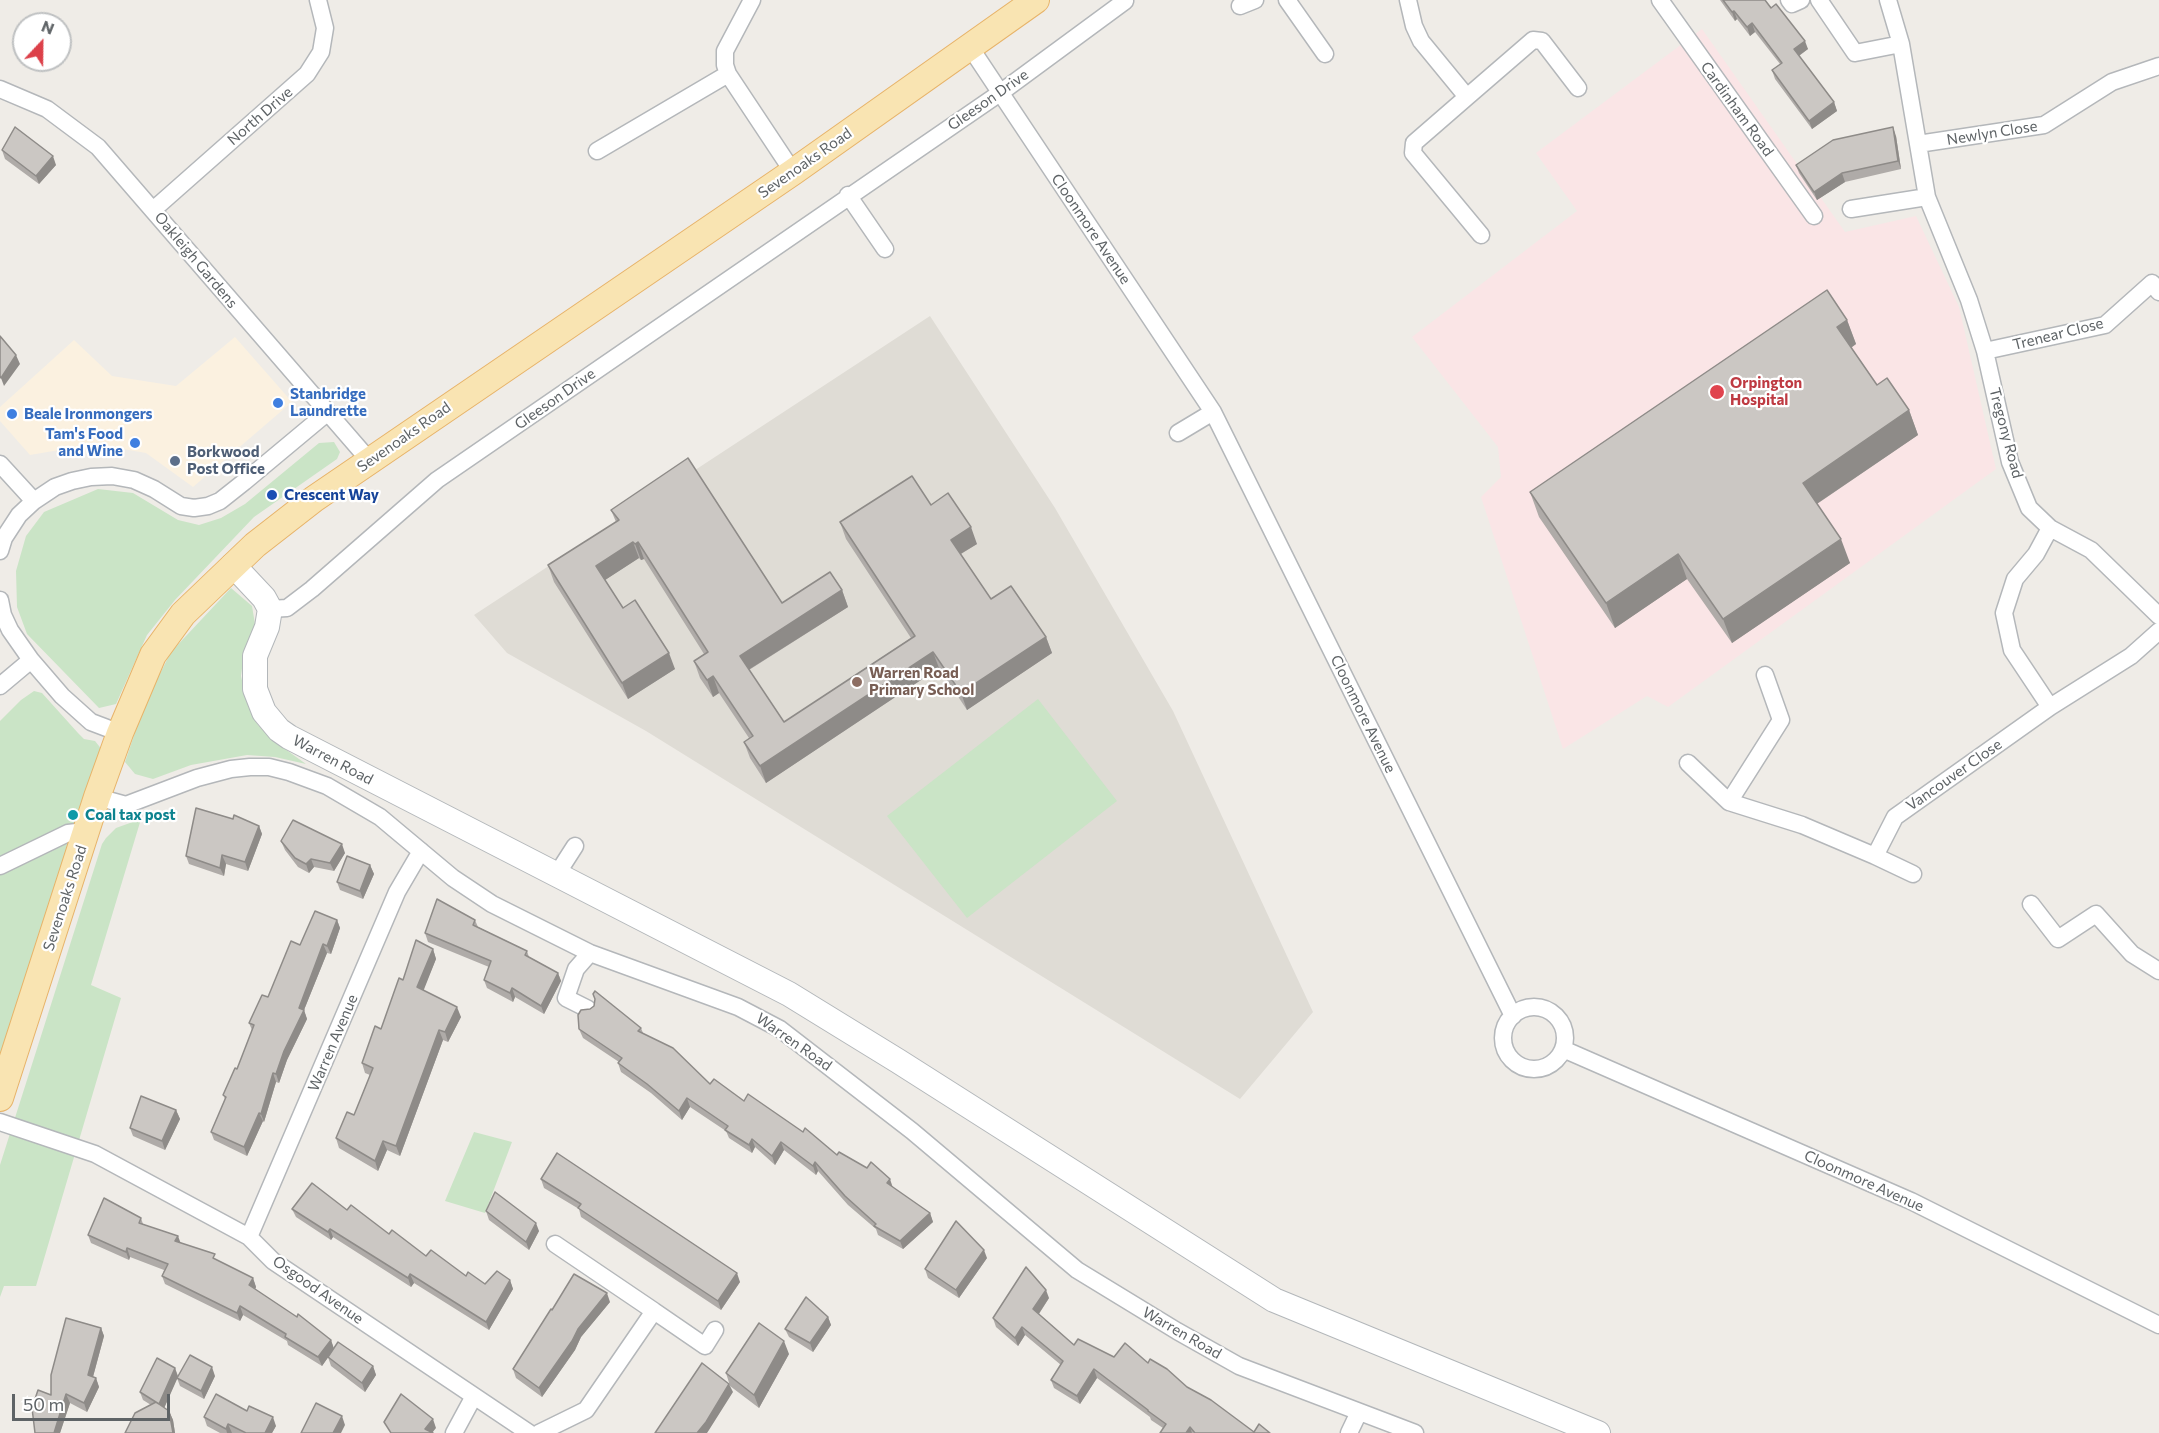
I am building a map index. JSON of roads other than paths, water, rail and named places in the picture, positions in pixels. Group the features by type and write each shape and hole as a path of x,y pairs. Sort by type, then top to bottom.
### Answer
{"main road":[{"name":"Sevenoaks Road","path":"0,1098 97,797 120,733 147,666 164,638 183,614 233,565 283,522 369,460 793,172 1036,0"}],"street":[{"name":"North Drive","path":"153,210 307,74 321,52 326,28 318,0"},
{"path":"752,0 726,51 725,65 728,74 793,172"},
{"path":"1287,0 1325,54"},
{"path":"1408,0 1421,41 1467,98"},
{"name":"Cardinham Road","path":"1660,0 1814,216"},
{"path":"1789,0 1792,4 1802,0"},
{"path":"1819,0 1855,53 1901,45"},
{"name":"Tregony Road","path":"1888,0 1901,45 1927,197 1969,300 1985,351 2010,462 2029,508 2050,528 2091,550 2159,616"},
{"name":"Gleeson Drive","path":"270,609 287,608 312,589 436,480 1000,93 1125,1"},
{"path":"1480,235 1413,153 1414,143 1533,40 1542,41 1578,88"},
{"name":"Cloonmore Avenue","path":"969,47 1213,412 1513,1016"},
{"name":"Newlyn Close","path":"1918,144 2044,125 2112,82 2159,66"},
{"path":"597,152 728,74"},
{"name":"Oakleigh Gardens","path":"0,89 47,108 98,147 369,460"},
{"path":"849,195 885,249"},
{"path":"1851,209 1927,197"},
{"name":"Trenear Close","path":"1985,351 2105,325 2157,285"},
{"path":"0,551 11,526 19,515 34,501 54,488 72,481 112,476 134,480 182,506 194,508 220,501 328,412"},
{"path":"1178,433 1213,412"},
{"path":"0,464 34,501"},
{"path":"2049,707 2012,650 2004,613 2015,579 2036,554 2050,528"},
{"path":"233,565 264,598 270,609"},
{"path":"0,600 3,615 10,630 31,660 84,717 99,726 120,733"},
{"name":"Warren Road","path":"270,609 267,627 255,656 254,676 259,701 264,712 279,730 302,744 797,999 1274,1300 1598,1433"},
{"name":"Vancouver Close","path":"1875,856 1895,817 2049,707 2131,656 2159,631"},
{"path":"0,686 31,660"},
{"path":"1729,802 1781,720 1765,675"},
{"path":"1688,763 1729,802 1802,825 1913,874"},
{"name":"Warren Road","path":"97,797 126,805 197,778 231,769 269,767 309,778 364,806 453,878 492,904 590,953 738,1007 780,1029 912,1131 1077,1270 1176,1331 1239,1366 1415,1433"},
{"path":"0,866 68,833 86,831"},
{"path":"557,874 575,846"},
{"name":"Warren Avenue","path":"249,1238 397,892 421,851"},
{"path":"2031,904 2058,939 2096,914 2132,954 2159,971"},
{"path":"588,1009 566,998 576,969 590,953"},
{"path":"1532,1007 1542,1008 1559,1020 1564,1029 1563,1049 1551,1065 1541,1068 1531,1069 1513,1061 1504,1043 1507,1024 1522,1010 1532,1007"},
{"name":"Cloonmore Avenue","path":"1563,1049 1911,1201 2159,1325"},
{"name":"Osgood Avenue","path":"0,1122 95,1154 249,1238 273,1262 529,1433"},
{"path":"555,1244 705,1346 716,1330"},
{"path":"539,1433 586,1410 654,1311"},
{"path":"454,1433 474,1396"},
{"path":"1349,1433 1359,1412"}],"place":[{"name":"Orpington Hospital","path":"1717,392"},
{"name":"Stanbridge Laundrette","path":"278,403"},
{"name":"Beale Ironmongers","path":"12,414"},
{"name":"Tam's Food and Wine","path":"135,443"},
{"name":"Borkwood Post Office","path":"175,461"},
{"name":"Crescent Way","path":"272,495"},
{"name":"Warren Road Primary School","path":"857,682"},
{"name":"Coal tax post","path":"73,815"}]}
